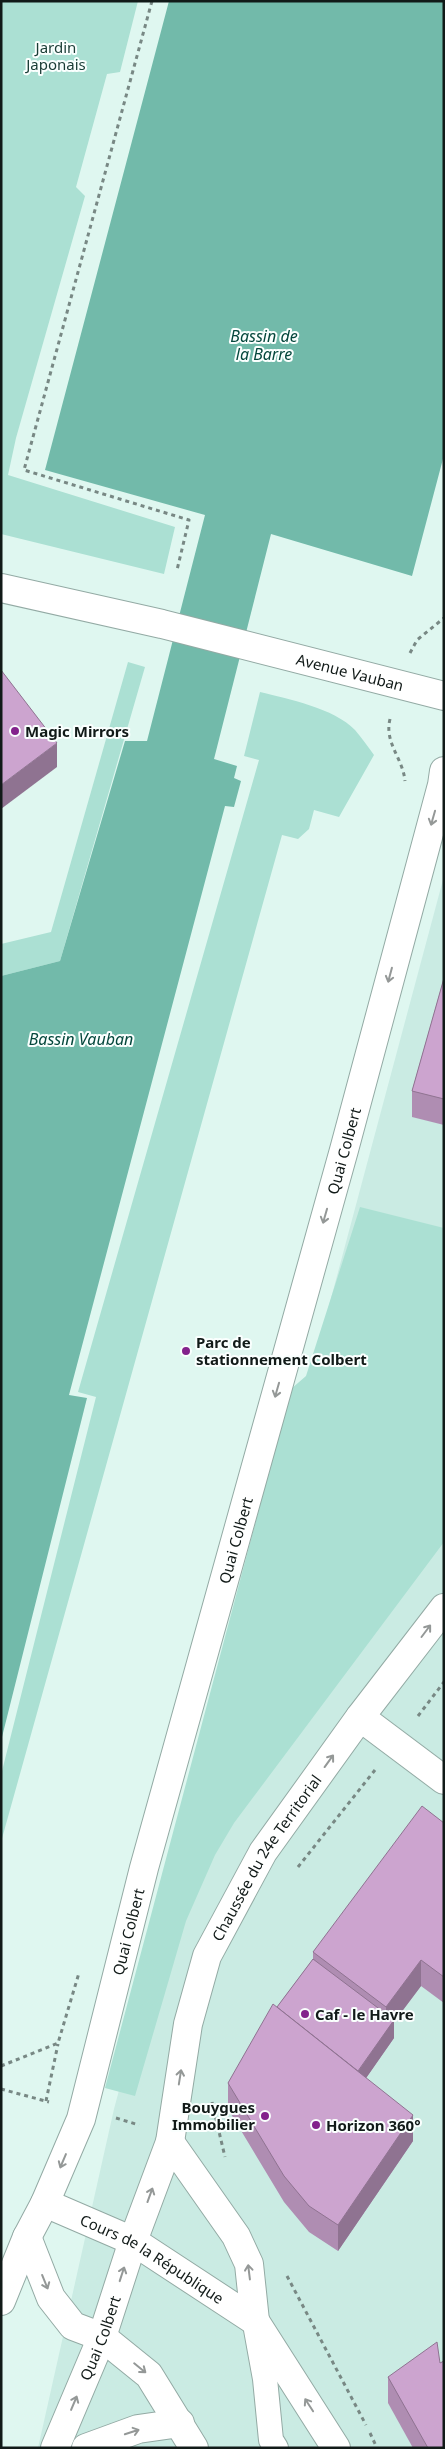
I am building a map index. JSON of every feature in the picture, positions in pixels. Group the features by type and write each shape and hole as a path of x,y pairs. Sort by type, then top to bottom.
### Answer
{"main road":[{"name":"Avenue Vauban","path":"1,588 162,624 444,696"},
{"name":"Quai Colbert","path":"1,2301 27,2236 45,2203 84,2109 144,1868 344,1150 442,785 444,771"},
{"name":"Chaussée du 24e Territorial","path":"170,2142 188,2024 206,1956 263,1852 360,1717 444,1608"},
{"path":"360,1717 444,1780"},
{"name":"Quai Colbert","path":"55,2448 102,2337 133,2241 170,2142"},
{"path":"170,2142 236,2236 249,2264 255,2321 336,2448"},
{"name":"Cours de la République","path":"45,2203 133,2241 255,2321"},
{"path":"27,2236 51,2298 73,2326 102,2337 149,2375 194,2448"},
{"path":"86,2448 138,2429 180,2423"}],"lane":[{"path":"255,2321 265,2379 272,2440 276,2448"}],"path":[{"path":"152,1 24,470 189,520 177,570"},
{"path":"400,686 411,649 417,640 444,618"},
{"path":"292,1874 444,1682"},
{"path":"46,2101 58,2043"}],"shaded area":[{"path":"444,876 444,2448 38,2448 114,2109"}],"green space":[{"name":"Jardin Japonais","path":"1,1 138,1 120,72 107,74 76,187 85,196 16,438 8,475 175,527 164,574 1,534"},
{"path":"128,662 145,667 60,961 1,976 1,944 51,932"},
{"path":"260,692 310,705 346,722 355,730 374,755 339,817 314,810 309,829 298,839 282,835 1,1842 1,1775 96,1397 78,1392 259,760 244,756"},
{"path":"360,1207 444,1228 444,1542 234,1823 215,1855 186,1921 135,2096 105,2088 291,1389 306,1376"}],"water":[{"name":"Bassin de la Barre","path":"169,1 444,1 444,455 412,576 271,534 214,759 237,766 234,778 241,781 234,807 225,806 69,1395 87,1398 1,1741 1,976 60,961 125,741 147,741 205,515 45,470"}],"building":[{"name":"Magic Mirrors","path":"1,670 57,743 1,785"},
{"path":"444,978 444,1099 412,1091"},
{"path":"422,1806 444,1823 444,1977 421,1960 386,2007 313,1952"},
{"path":"313,1959 394,2020 358,2071 277,2007"},
{"name":"Horizon 360°","path":"273,2004 413,2115 338,2225 309,2206 284,2176 228,2083"},
{"path":"437,2342 440,2363 444,2361 444,2448 428,2448 388,2377"}],"place":[{"name":"Magic Mirrors","path":"15,731"},
{"name":"Parc de stationnement Colbert","path":"186,1351"},
{"name":"Caf - le Havre","path":"305,2014"},
{"name":"Bouygues Immobilier","path":"265,2116"},
{"name":"Horizon 360°","path":"316,2125"}],"water label":[{"name":"Bassin Vauban","path":"81,1039"}]}
